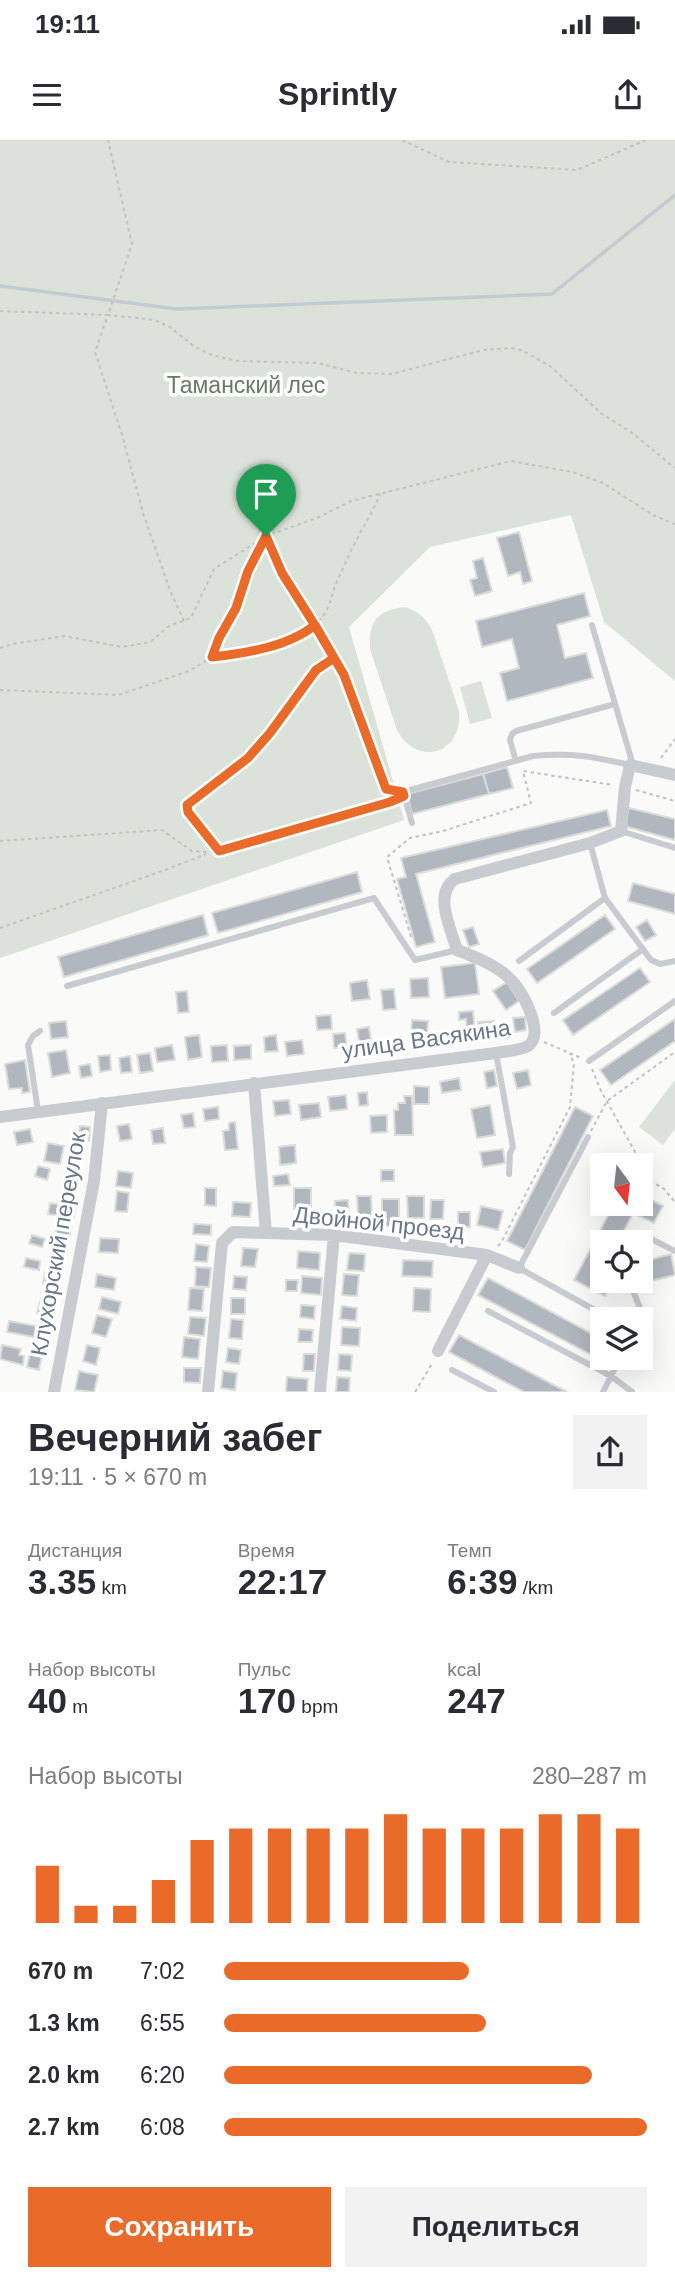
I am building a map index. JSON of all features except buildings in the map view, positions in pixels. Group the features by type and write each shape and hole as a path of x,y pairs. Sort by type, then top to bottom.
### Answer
{"street":[{"path":"457,950 444,900 448,883 590,843 621,831 625,787 631,765 675,775"},
{"name":"улица Васякина","path":"0,1117 496,1053 530,1045 534,1038 534,1023 513,982 481,959 457,950"},
{"name":"Двойной проезд","path":"254,1083 266,1233"},
{"name":"Клухорский переулок","path":"54,1392 94,1181 102,1103"},
{"name":"Двойной проезд","path":"208,1392 222,1243 233,1232 334,1235 487,1255 519,1268"},
{"path":"320,1392 334,1235"},
{"path":"438,1352 487,1255"}],"lane":[{"path":"412,823 403,794 533,756 573,754 631,765 592,625"},
{"path":"516,761 510,740 516,731 615,704"},
{"path":"621,831 675,848"},
{"path":"590,843 605,898 651,960 660,964 675,961"},
{"path":"67,986 374,898 415,960 457,950"},
{"path":"519,961 605,898"},
{"path":"554,1013 643,949"},
{"path":"589,1061 675,1001"},
{"path":"38,1111 28,1045 40,1031"},
{"path":"496,1053 513,1147 509,1174"},
{"path":"588,1137 519,1268 590,1307"},
{"path":"653,1240 675,1251"},
{"path":"488,1311 611,1376 632,1392"},
{"path":"452,1370 494,1392"},
{"path":"603,1392 614,1370"}],"path":[{"path":"108,140 132,244 95,352 123,438 143,513 171,593 184,621"},
{"path":"402,140 449,162 577,170 646,140"},
{"path":"0,311 108,315 155,320 212,355 237,361 318,363 357,373 393,374 483,350 521,350 550,366 603,414 631,432 675,468"},
{"path":"0,649 12,644 65,635 122,647 150,642 169,626 191,618 214,569 266,536 317,518 351,501 511,461 572,472 603,483 653,515 675,524"},
{"path":"0,690 118,695 189,671 212,657 270,646 299,635 315,625 328,607 335,585 380,494"},
{"path":"266,536 282,573 344,675 386,789 403,794"},
{"path":"212,657 236,608 248,571 266,536"},
{"path":"219,851 188,812 187,805 248,758 270,733 316,670 334,658"},
{"path":"654,771 675,739"},
{"path":"418,959 387,857 410,838 443,831 531,803 523,771 625,787 675,801"},
{"path":"0,841 162,830 192,851 219,851 390,802 403,794"},
{"path":"0,928 210,852"},
{"path":"534,1038 589,1061 607,1101 652,1182 663,1188 675,1202"},
{"path":"588,1137 607,1101 675,1052"},
{"path":"487,1255 501,1244 570,1107 575,1064 570,1053"},
{"path":"415,1392 438,1352"}],"green space":[{"name":"Таманский лес","path":"0,140 675,140 675,681 604,622 571,515 430,547 349,627 404,820 0,958"},
{"path":"405,607 421,616 432,630 459,711 454,737 437,751 416,749 406,742 397,730 370,649 371,631 377,619 388,611"},
{"path":"481,681 492,718 470,724 460,687"},
{"path":"675,1080 675,1129 663,1145 639,1127"}],"waterway":[{"path":"0,286 177,309 552,294 675,195"}],"route":[{"path":"266,536 248,571 236,608 212,657 270,646 299,635 315,625 344,675 386,789 403,792 404,796 219,851 188,812 187,805 248,758 270,733 316,670 334,658 315,625 282,573 266,536"}]}
